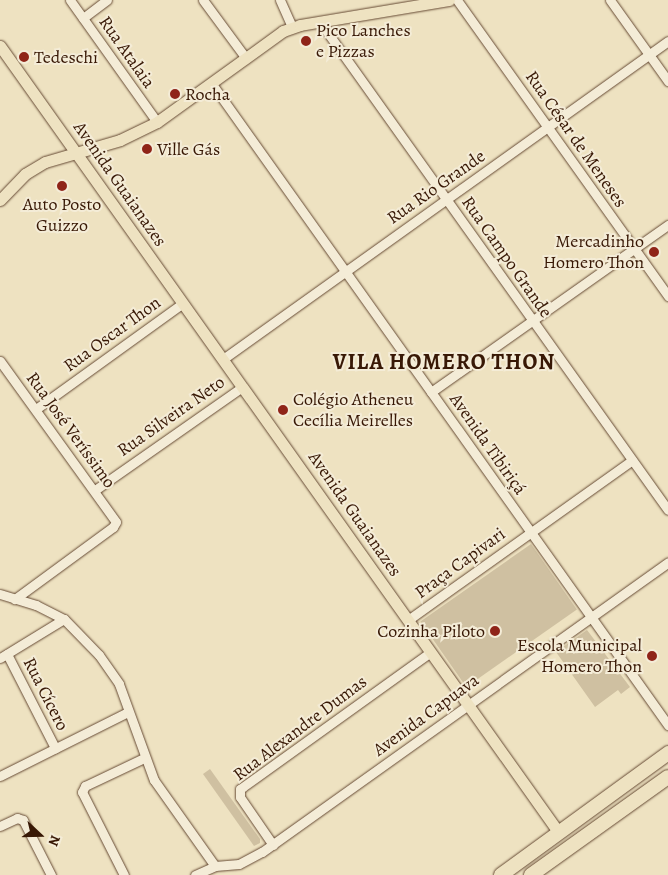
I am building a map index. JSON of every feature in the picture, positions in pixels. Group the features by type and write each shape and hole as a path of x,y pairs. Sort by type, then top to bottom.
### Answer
{"highway":[{"path":"501,875 668,752"},
{"path":"531,875 668,777"}],"main road":[{"path":"0,200 30,170 55,158 77,154 120,140 157,122 212,84 245,57 292,27 395,4 449,0"},
{"name":"Avenida Guaianazes","path":"0,46 559,833"}],"street":[{"name":"Rua Atalaia","path":"70,0 157,122"},
{"path":"83,18 107,0"},
{"path":"203,0 245,57"},
{"path":"280,0 292,27"},
{"name":"Rua César de Meneses","path":"457,0 668,296"},
{"path":"610,0 668,81"},
{"name":"Rua Campo Grande","path":"320,22 668,510"},
{"name":"Rua Rio Grande","path":"223,359 668,41"},
{"name":"Avenida Tibiriçá","path":"212,84 668,725"},
{"path":"431,392 668,225"},
{"name":"Rua Oscar Thon","path":"36,409 183,303"},
{"name":"Rua José Veríssimo","path":"0,361 115,518 114,527 15,599"},
{"name":"Rua Silveira Neto","path":"94,490 242,387"},
{"name":"Praça Capivari","path":"408,620 632,460"},
{"name":"Avenida Capuava","path":"195,875 215,866 239,864 273,844 668,562"},
{"path":"0,594 64,619 113,672 144,758 154,780 215,866"},
{"path":"4,656 64,619"},
{"name":"Rua Alexandre Dumas","path":"273,844 240,797 240,789 431,652"},
{"name":"Rua Cícero","path":"4,656 55,748"},
{"path":"0,776 128,712"},
{"path":"124,875 82,792 85,786 144,758"},
{"path":"0,826 17,818 24,820 51,875"}],"shaded area":[{"path":"531,544 577,610 466,687 420,621"},
{"path":"587,630 630,687 621,694 618,690 595,707 556,652"},
{"path":"210,769 260,839 260,843 254,846 203,774"}],"place":[{"name":"Pico Lanches e Pizzas","path":"306,41"},
{"name":"Tedeschi","path":"24,57"},
{"name":"Rocha","path":"175,94"},
{"name":"Ville Gás","path":"147,149"},
{"name":"Auto Posto Guizzo","path":"62,186"},
{"name":"Mercadinho Homero Thon","path":"654,252"},
{"name":"Colégio Atheneu Cecília Meirelles","path":"283,410"},
{"name":"Cozinha Piloto","path":"495,631"},
{"name":"Escola Municipal Homero Thon","path":"652,656"}],"district":[{"name":"VILA HOMERO THON","path":"444,363"}]}
